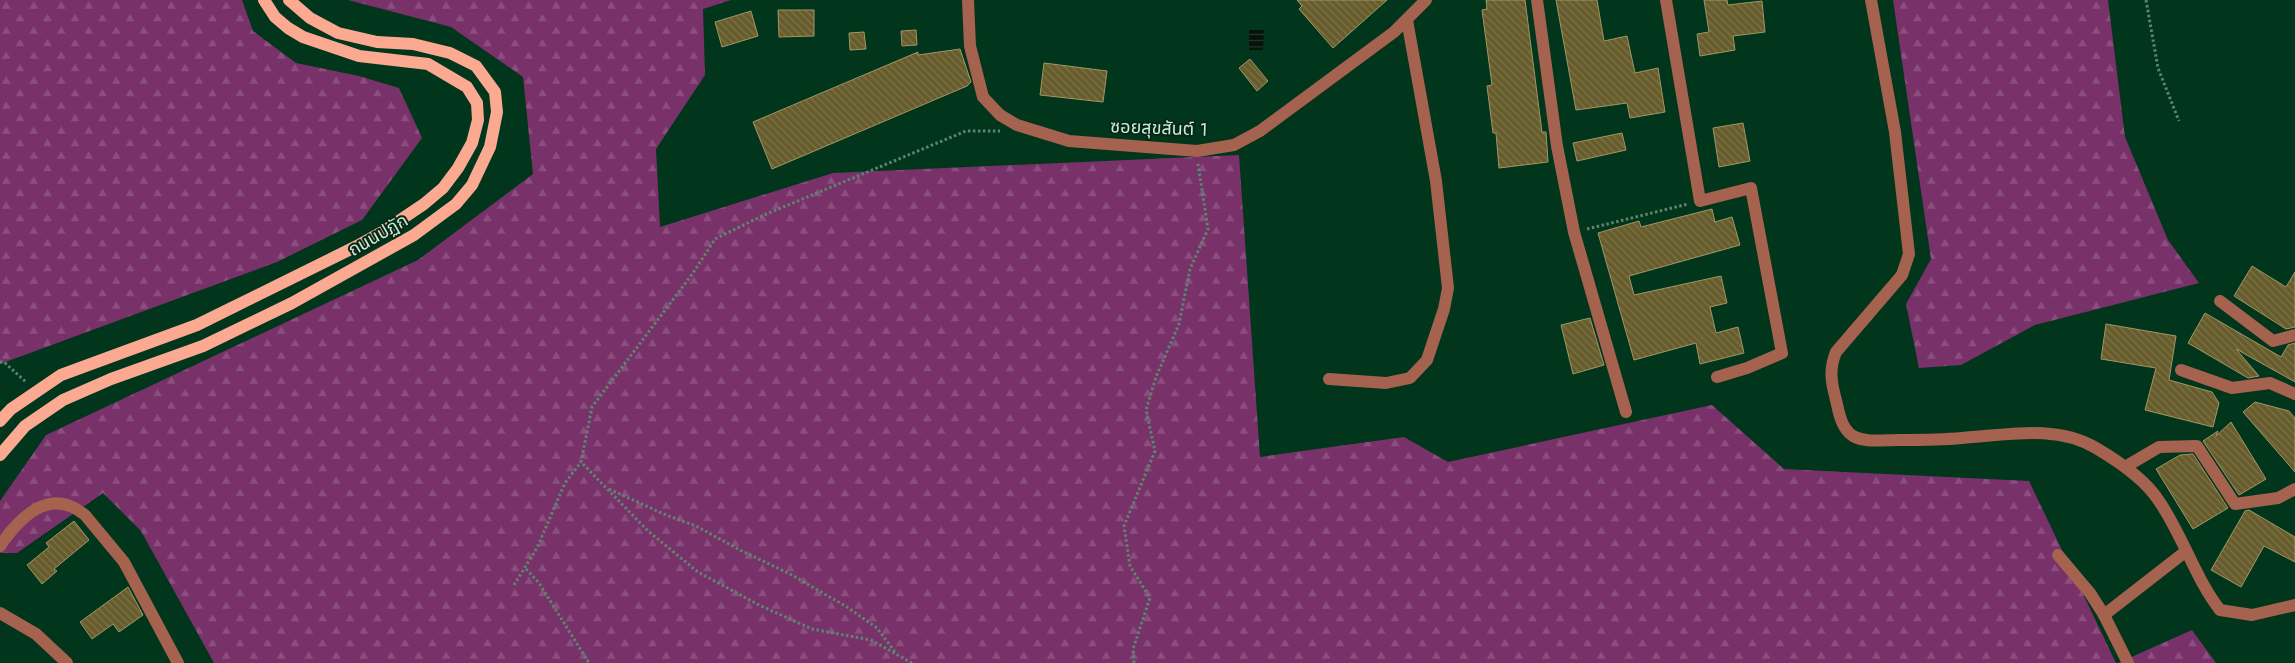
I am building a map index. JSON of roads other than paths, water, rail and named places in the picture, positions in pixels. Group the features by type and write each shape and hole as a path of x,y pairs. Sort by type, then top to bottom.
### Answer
{"main road":[{"name":"ถนนปฏัก","path":"0,421 11,409 61,375 197,325 357,246 391,227 424,204 443,188 458,168 472,143 478,120 477,103 467,87 428,64 359,56 303,37 275,17 264,0"},
{"name":"ถนนปฏัก","path":"0,455 25,426 63,400 111,379 203,346 292,303 414,235 456,204 472,185 490,147 497,112 495,92 476,66 450,53 413,44 377,42 338,33 310,18 289,0"}],"street":[{"name":"ซอยสุขสันต์ 1","path":"968,0 970,46 983,97 1000,115 1017,125 1069,141 1197,151 1234,145 1260,131 1394,32 1426,0"},
{"path":"1537,0 1557,146 1574,232 1626,412"},
{"path":"1666,0 1700,201 1751,188 1782,353 1747,368 1717,377"},
{"path":"1871,0 1895,132 1909,254 1902,275 1836,352 1832,361 1830,373 1842,423 1853,436 1861,440 1945,440 2037,432 2063,435 2096,448 2125,468 2159,500 2205,590 2220,610 2252,615 2295,605"},
{"path":"1329,379 1386,383 1410,378 1428,360 1444,309 1448,288 1436,181 1407,20"},
{"path":"2220,301 2273,341 2295,335"},
{"path":"2181,370 2232,388 2270,383 2295,394"},
{"path":"2125,468 2159,447 2197,446 2235,504 2278,498 2295,489"},
{"path":"0,546 21,519 37,508 58,504 78,509 124,562 178,663"},
{"path":"2104,615 2185,552"},
{"path":"2058,555 2090,593 2104,615 2128,663"},
{"path":"0,613 36,634 67,663"}]}
